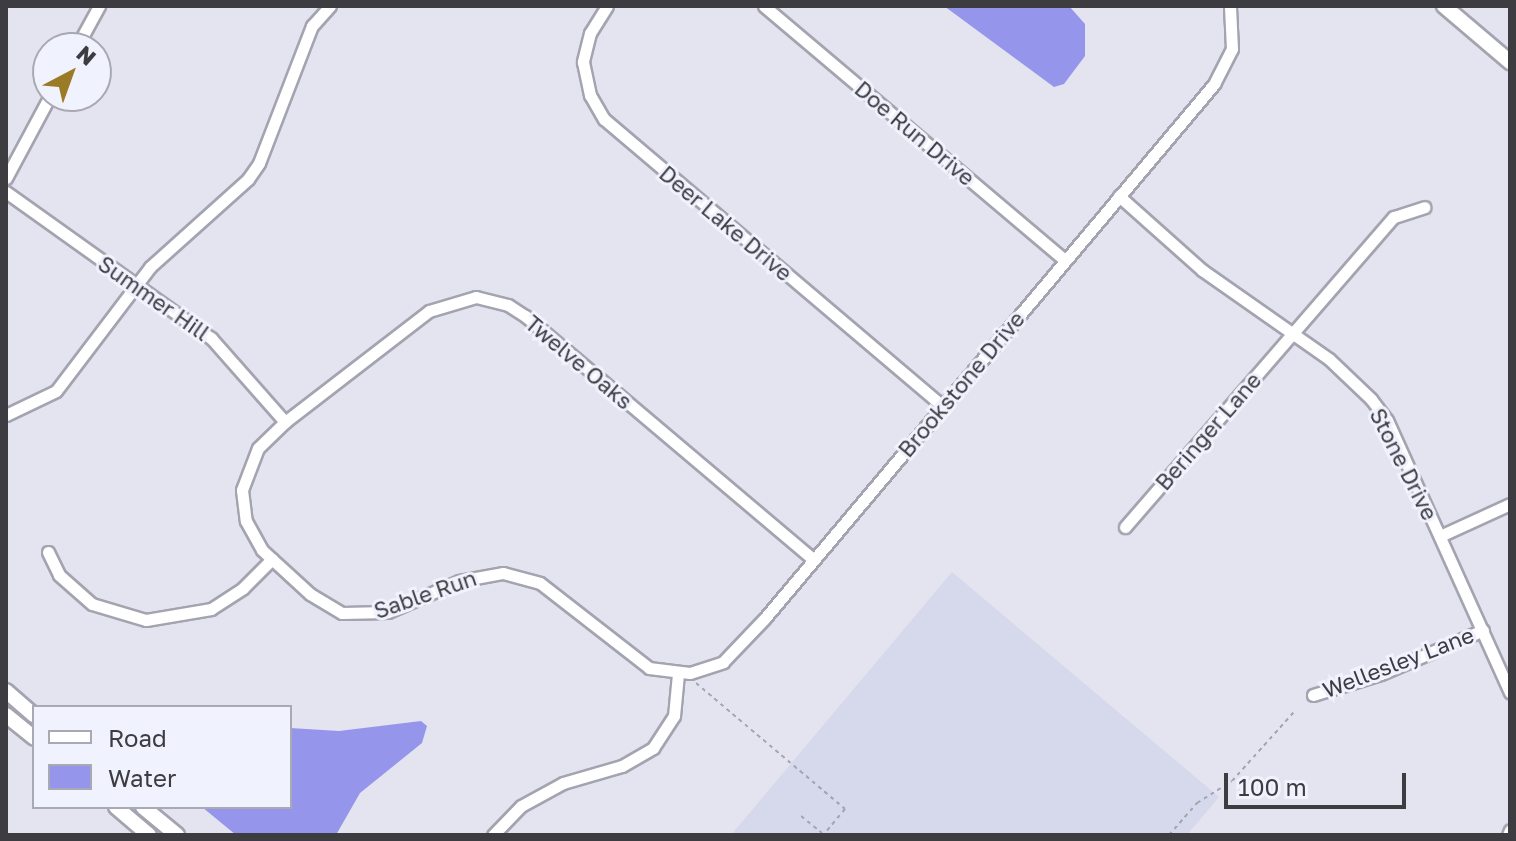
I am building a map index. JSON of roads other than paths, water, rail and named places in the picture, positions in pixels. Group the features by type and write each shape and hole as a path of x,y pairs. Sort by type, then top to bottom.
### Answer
{"street":[{"path":"85,32 99,6"},
{"path":"6,415 56,391 136,285 259,163 312,26 330,6"},
{"name":"Deer Lake Drive","path":"607,6 590,33 583,62 590,95 604,119 943,406"},
{"name":"Doe Run Drive","path":"764,6 1065,260"},
{"name":"Brookstone Drive","path":"678,678 709,668 732,654 1226,66 1233,36 1230,6"},
{"path":"1444,6 1510,62"},
{"path":"6,178 41,112"},
{"name":"Summer Hill","path":"6,192 232,356 285,422"},
{"name":"Stone Drive","path":"1119,196 1202,270 1353,378 1379,409 1510,693"},
{"name":"Beringer Lane","path":"1125,527 1394,217 1424,207"},
{"name":"Twelve Oaks","path":"285,422 429,311 461,299 493,299 525,316 814,560"},
{"name":"Sable Run","path":"285,422 258,448 242,490 246,521 272,559 327,606 360,615 388,612 486,573 522,576 540,583 634,660 678,678"},
{"path":"1440,536 1510,504"},
{"path":"48,552 59,575 92,604 146,620 211,609 272,559"},
{"name":"Wellesley Lane","path":"1313,695 1381,674 1483,630"},
{"path":"493,835 521,806 549,791 622,766 653,748 674,716 678,678"},
{"path":"6,691 32,713"},
{"path":"6,715 32,736"},
{"path":"118,809 149,835"},
{"path":"145,809 177,835"}],"water":[{"path":"944,6 1069,6 1085,24 1085,56 1064,84 1054,87"},
{"path":"421,721 427,726 422,743 360,793 336,835 236,835 204,809 292,809 292,728 339,731"}]}
